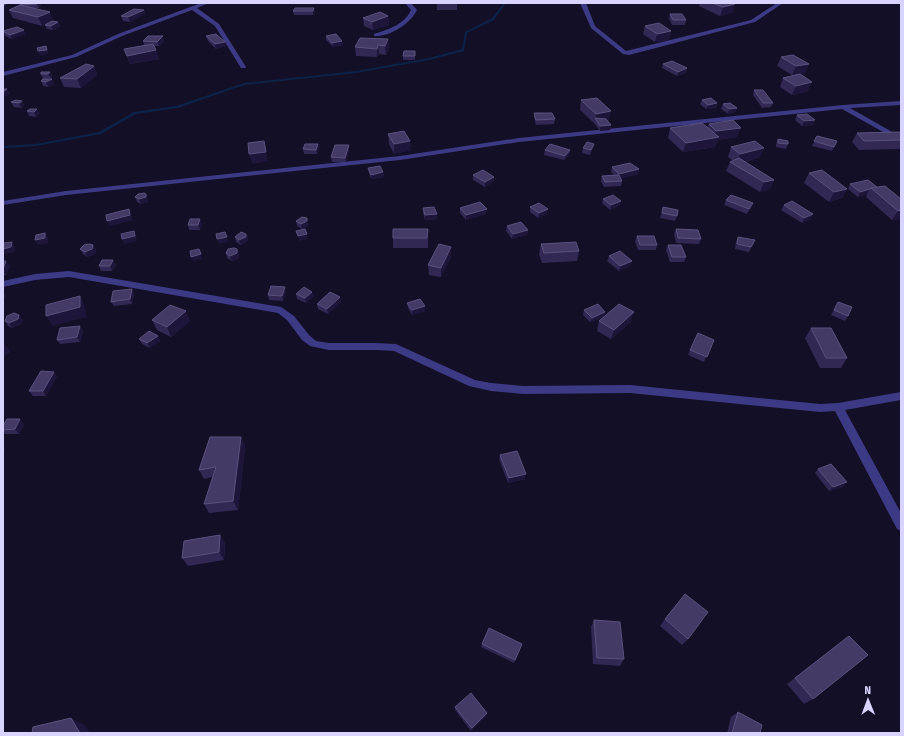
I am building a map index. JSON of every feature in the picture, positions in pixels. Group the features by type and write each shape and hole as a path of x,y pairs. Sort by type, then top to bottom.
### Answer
{"street":[{"path":"3,74 74,56 120,36 206,3"},
{"path":"376,35 396,28 413,14 414,10 408,3"},
{"path":"583,3 593,27 625,53 629,53 752,21 780,3"},
{"path":"193,8 217,25 243,67"},
{"path":"3,203 66,193 400,158 519,140 843,107 901,103"},
{"path":"843,107 901,140"},
{"path":"3,284 35,277 69,274 206,299 282,310 289,314 312,344 325,346 382,345 396,348 473,383 491,387 522,390 630,389 820,408 838,407 901,396"},
{"path":"838,407 901,525"}],"building":[{"path":"21,3 38,3 20,5"},
{"path":"712,3 734,3 735,4 723,7"},
{"path":"20,5 50,12 38,17 9,10"},
{"path":"295,8 314,8 313,11 293,11"},
{"path":"134,9 144,10 128,17 121,16"},
{"path":"380,12 388,16 372,22 363,18"},
{"path":"670,14 682,14 686,20 673,20"},
{"path":"52,21 58,22 51,26 45,25"},
{"path":"659,23 671,31 657,34 645,26"},
{"path":"17,27 24,30 10,35 3,31"},
{"path":"216,34 225,42 215,44 206,36"},
{"path":"336,34 342,41 332,43 326,36"},
{"path":"148,36 163,36 157,42 143,41"},
{"path":"360,38 388,39 385,46 378,45 377,49 355,47"},
{"path":"153,44 156,50 127,56 124,49"},
{"path":"46,46 47,50 38,51 37,48"},
{"path":"404,51 415,51 415,56 403,56"},
{"path":"793,55 809,64 796,66 781,57"},
{"path":"672,61 687,68 678,72 663,64"},
{"path":"86,64 94,66 77,79 60,78"},
{"path":"41,72 50,72 48,74 41,74"},
{"path":"800,74 812,82 796,86 783,78"},
{"path":"43,79 52,79 46,82 41,81"},
{"path":"754,90 763,90 773,103 763,103"},
{"path":"597,98 611,111 596,114 581,100"},
{"path":"711,98 717,103 708,105 702,100"},
{"path":"16,100 22,101 19,103 11,102"},
{"path":"730,103 737,108 729,109 723,104"},
{"path":"30,109 37,109 34,112 27,111"},
{"path":"534,113 552,113 555,119 536,120"},
{"path":"807,114 815,120 804,121 797,115"},
{"path":"595,118 606,119 611,125 600,126"},
{"path":"733,120 741,128 716,131 709,124"},
{"path":"702,123 719,137 686,143 670,128"},
{"path":"404,131 410,141 394,144 388,134"},
{"path":"901,132 901,140 864,141 857,133"},
{"path":"817,136 837,141 834,147 814,141"},
{"path":"778,139 788,141 788,144 778,143"},
{"path":"264,141 266,152 249,154 248,143"},
{"path":"755,141 764,148 740,154 731,147"},
{"path":"587,142 594,144 591,150 583,148"},
{"path":"305,144 318,144 316,150 303,149"},
{"path":"550,144 570,150 565,156 545,150"},
{"path":"335,145 349,145 345,158 331,157"},
{"path":"739,158 774,180 764,182 730,162"},
{"path":"630,163 639,169 619,174 612,167"},
{"path":"380,166 383,172 371,175 368,168"},
{"path":"483,170 494,177 485,182 473,175"},
{"path":"822,170 847,189 834,192 809,173"},
{"path":"619,175 622,181 605,182 602,176"},
{"path":"868,180 877,187 860,192 850,184"},
{"path":"885,186 901,199 901,210 898,211 871,188"},
{"path":"138,194 146,194 146,197 139,199 135,197"},
{"path":"613,195 621,201 611,205 603,199"},
{"path":"731,195 753,203 749,209 726,200"},
{"path":"792,201 813,214 804,218 784,205"},
{"path":"480,202 487,209 466,215 460,208"},
{"path":"539,203 548,209 539,213 530,207"},
{"path":"434,207 437,214 425,215 423,208"},
{"path":"663,207 678,210 677,216 662,213"},
{"path":"129,209 130,215 107,221 106,215"},
{"path":"302,217 307,218 307,221 301,224 296,221"},
{"path":"190,219 200,219 198,225 188,225"},
{"path":"521,222 528,230 513,234 507,226"},
{"path":"305,229 307,234 298,236 296,231"},
{"path":"393,229 428,229 427,238 393,238"},
{"path":"676,229 698,230 701,239 678,238"},
{"path":"134,231 135,236 122,239 121,234"},
{"path":"225,232 227,237 217,239 216,234"},
{"path":"241,232 246,234 246,237 239,240 235,237"},
{"path":"45,233 45,238 35,240 36,235"},
{"path":"637,236 654,236 657,245 640,245"},
{"path":"738,237 755,240 751,247 737,244"},
{"path":"12,242 11,247 3,249 3,243"},
{"path":"576,242 579,251 544,253 541,244"},
{"path":"439,244 451,247 441,268 428,265"},
{"path":"84,245 93,245 92,249 85,252 80,249"},
{"path":"668,245 681,245 686,257 672,257"},
{"path":"199,249 201,254 191,257 190,251"},
{"path":"228,249 237,249 237,253 230,256 226,253"},
{"path":"620,251 632,261 620,266 609,256"},
{"path":"102,260 113,260 110,266 99,266"},
{"path":"3,261 6,261 3,269"},
{"path":"271,286 285,287 282,296 268,295"},
{"path":"304,287 312,292 305,298 296,294"},
{"path":"132,289 130,299 111,302 113,291"},
{"path":"330,292 340,297 327,309 317,304"},
{"path":"80,296 80,307 46,316 46,305"},
{"path":"420,299 425,306 412,310 407,303"},
{"path":"838,302 852,307 848,316 834,310"},
{"path":"598,304 605,312 592,318 584,310"},
{"path":"619,304 634,312 614,330 599,321"},
{"path":"170,305 186,311 167,327 152,320"},
{"path":"14,313 19,315 18,319 9,323 5,321 7,316"},
{"path":"80,326 77,337 57,340 60,328"},
{"path":"811,328 831,328 847,358 826,358"},
{"path":"149,331 158,336 147,343 139,339"},
{"path":"698,333 714,340 707,357 690,350"},
{"path":"41,371 54,372 43,391 29,391"},
{"path":"7,419 20,419 15,429 3,430 3,426"},
{"path":"210,437 241,437 233,501 204,504 216,467 199,470"},
{"path":"517,451 526,474 509,478 500,455"},
{"path":"831,464 847,482 833,487 818,469"},
{"path":"220,535 219,552 182,558 184,541"},
{"path":"685,594 708,612 688,639 665,619"},
{"path":"594,620 620,622 624,659 597,658"},
{"path":"489,628 522,644 515,660 482,644"},
{"path":"849,636 868,655 813,699 795,678"},
{"path":"471,693 487,713 472,728 455,707"},
{"path":"738,712 762,725 760,733 732,733"},
{"path":"71,718 80,733 32,733 33,727"}],"waterway":[{"path":"3,147 36,145 100,133 135,113 177,107 244,84 356,72 429,59 463,50 466,33 493,19 505,3"}]}
